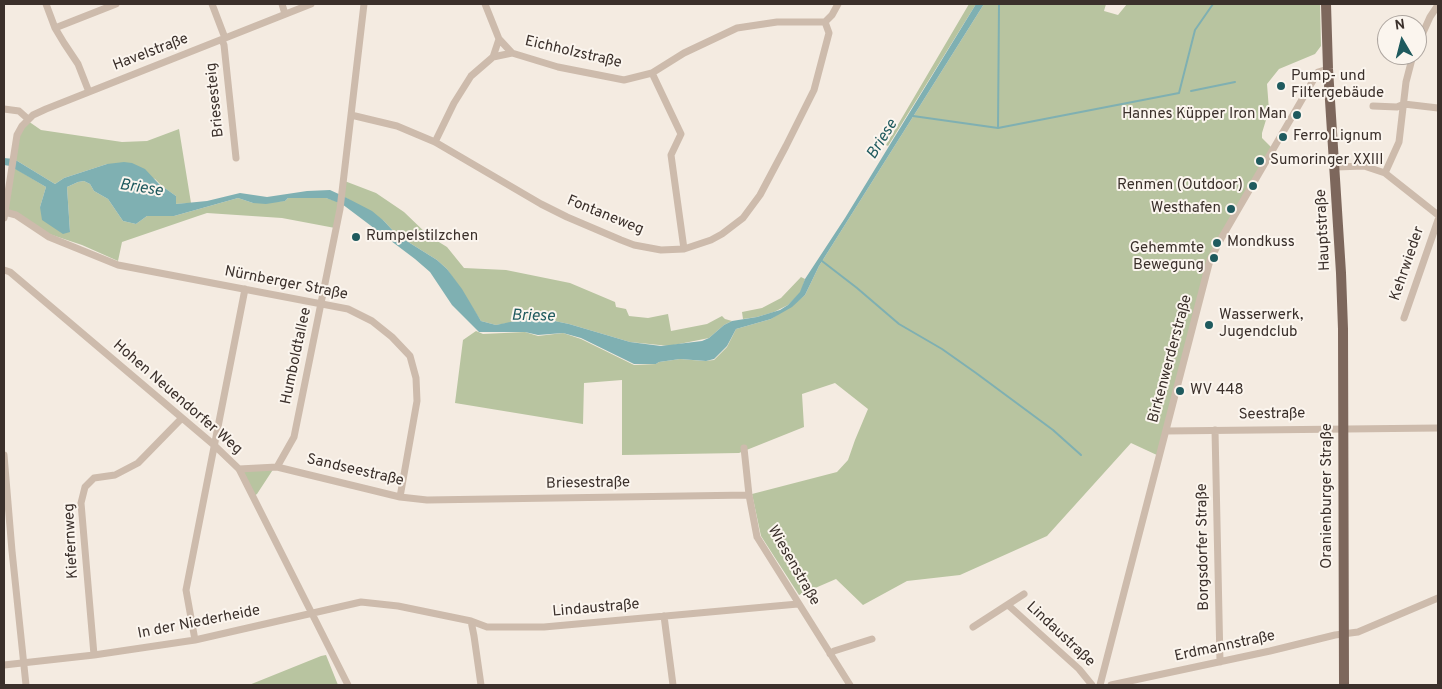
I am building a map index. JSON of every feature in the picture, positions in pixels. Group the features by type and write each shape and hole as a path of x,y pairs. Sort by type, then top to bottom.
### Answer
{"main road":[{"name":"Hauptstraße","path":"1326,4 1342,306"},
{"name":"Oranienburger Straße","path":"1342,306 1344,685"}],"street":[{"path":"46,4 55,28 78,64 89,92"},
{"path":"55,28 116,4"},
{"name":"Briesesteig","path":"212,4 224,45 236,158"},
{"path":"282,4 285,14"},
{"name":"Havelstraße","path":"28,119 38,112 311,4"},
{"path":"352,115 364,4"},
{"name":"Eichholzstraße","path":"485,4 499,39 512,53"},
{"path":"825,22 832,15 838,4"},
{"path":"1427,24 1438,5 1434,4"},
{"name":"Eichholzstraße","path":"435,142 454,103 471,76 493,57 512,53 558,67 624,80 652,73 684,53 737,28 777,22 825,22"},
{"name":"Fontaneweg","path":"352,115 397,126 435,142 567,217 634,244 661,250 684,248 712,240 722,234 743,218 760,195 814,90 829,33 825,22"},
{"path":"493,57 499,39"},
{"path":"1385,173 1399,142 1406,82 1411,65"},
{"name":"Birkenwerderstraße","path":"1100,685 1210,260 1318,72 1328,69"},
{"path":"652,73 681,134 671,155 684,248"},
{"path":"1373,106 1397,107 1404,104 1438,108"},
{"path":"4,109 19,111 28,119 18,135 4,215"},
{"name":"Humboldtallee","path":"277,467 294,437 340,209 352,115"},
{"path":"1336,166 1364,166 1385,173 1438,215"},
{"name":"Nürnberger Straße","path":"4,215 16,216 46,235 128,268 322,303 348,309 372,322 392,337 410,356 416,378 416,401 400,497"},
{"name":"Kehrwieder","path":"1404,318 1438,220"},
{"name":"Hohen Neuendorfer Weg","path":"4,270 10,272 214,445 239,469 348,685"},
{"path":"195,640 186,590 245,289"},
{"name":"Kiefernweg","path":"94,655 81,503 83,494 90,481 94,478 115,475 138,463 182,419"},
{"name":"Seestraße","path":"1166,431 1438,428"},
{"name":"Borgsdorfer Straße","path":"1215,430 1220,662"},
{"name":"Wiesenstraße","path":"744,448 749,495 757,537 850,685"},
{"path":"4,455 26,685"},
{"path":"239,469 277,467"},
{"name":"Sandseestraße","path":"277,467 400,497 427,500"},
{"name":"Briesestraße","path":"427,500 749,495"},
{"name":"Lindaustraße","path":"973,626 1024,594"},
{"name":"Erdmannstraße","path":"1111,685 1358,632 1438,599"},
{"name":"In der Niederheide","path":"4,665 94,655 195,640 361,602 398,606"},
{"name":"Lindaustraße","path":"398,606 487,627 544,627 798,604"},
{"name":"Lindaustraße","path":"1008,605 1079,669 1092,685"},
{"path":"664,616 673,685"},
{"path":"471,622 481,685"},
{"path":"830,654 872,639"}],"green space":[{"path":"969,4 976,4 888,146 886,145"},
{"path":"984,4 1106,4 1104,11 1118,15 1127,4 1320,4 1321,46 1315,54 1279,69 1267,84 1269,110 1262,138 1272,148 1219,237 1159,456 1131,443 1047,536 960,575 907,581 863,605 836,579 799,595 761,536 752,494 837,472 848,460 868,409 835,383 802,394 804,427 739,453 622,455 622,380 584,383 583,424 455,403 463,340 476,331 483,334 525,332 538,336 563,333 581,339 634,365 656,364 680,359 704,361 714,360 727,347 736,329 771,319 799,300 805,295 819,266"},
{"path":"28,121 41,130 122,142 147,141 179,129 191,203 175,204 176,196 155,179 107,164 64,178 55,184 14,159 19,135"},
{"path":"13,167 46,187 40,207 70,232 67,187 84,181 90,184 94,191 108,199 123,221 136,224 147,216 174,216 238,198 253,203 285,201 288,198 326,198 339,202 335,228 282,218 207,213 122,242 118,261 82,245 43,232 6,211"},
{"path":"342,180 376,193 404,212 429,236 447,247 464,268 506,270 570,283 615,302 616,307 626,309 629,316 648,318 668,314 671,331 707,324 722,316 732,321 724,325 709,338 669,346 630,342 569,324 540,318 496,325 481,321 447,269 437,260 397,235 384,221 343,196"},
{"path":"801,277 805,279 801,292 788,305 774,312 743,319 742,312 762,308 781,298"},
{"path":"274,468 257,494 254,496 242,471"},
{"path":"326,655 338,685 249,685 321,656"}],"water":[{"name":"Briese","path":"976,4 984,4 819,266 805,295 792,307 771,319 736,329 727,346 714,359 706,361 680,359 656,364 634,364 581,338 563,333 538,335 525,332 479,332 452,305 430,272 342,204 326,198 288,198 285,201 266,204 253,203 238,198 174,216 147,216 136,224 123,221 108,199 94,191 90,184 84,181 67,187 70,232 63,234 42,220 40,207 46,187 10,166 4,165 4,158 14,159 55,184 64,178 107,164 132,163 145,169 159,184 176,196 176,204 207,201 240,193 267,197 307,191 330,190 372,211 397,235 437,260 447,269 462,289 481,321 496,325 529,318 540,318 569,324 630,342 661,346 702,341 732,321 757,317 780,310 788,305 800,292 805,279 845,218"}],"waterway":[{"path":"998,128 999,4"},
{"path":"913,116 998,128 1179,93 1195,30 1213,4"},
{"path":"1191,91 1235,82"},
{"path":"822,261 899,324 942,349 976,373 1053,430 1081,455"}],"place":[{"name":"Pump- und Filtergebäude","path":"1281,86"},
{"name":"Hannes Küpper Iron Man","path":"1297,115"},
{"name":"Ferro Lignum","path":"1283,137"},
{"name":"Sumoringer XXIII","path":"1260,161"},
{"name":"Renmen (Outdoor)","path":"1253,186"},
{"name":"Westhafen","path":"1231,209"},
{"name":"Rumpelstilzchen","path":"356,237"},
{"name":"Mondkuss","path":"1217,243"},
{"name":"Gehemmte Bewegung","path":"1214,258"},
{"name":"Wasserwerk, Jugendclub","path":"1209,325"},
{"name":"WV 448","path":"1180,391"}]}
